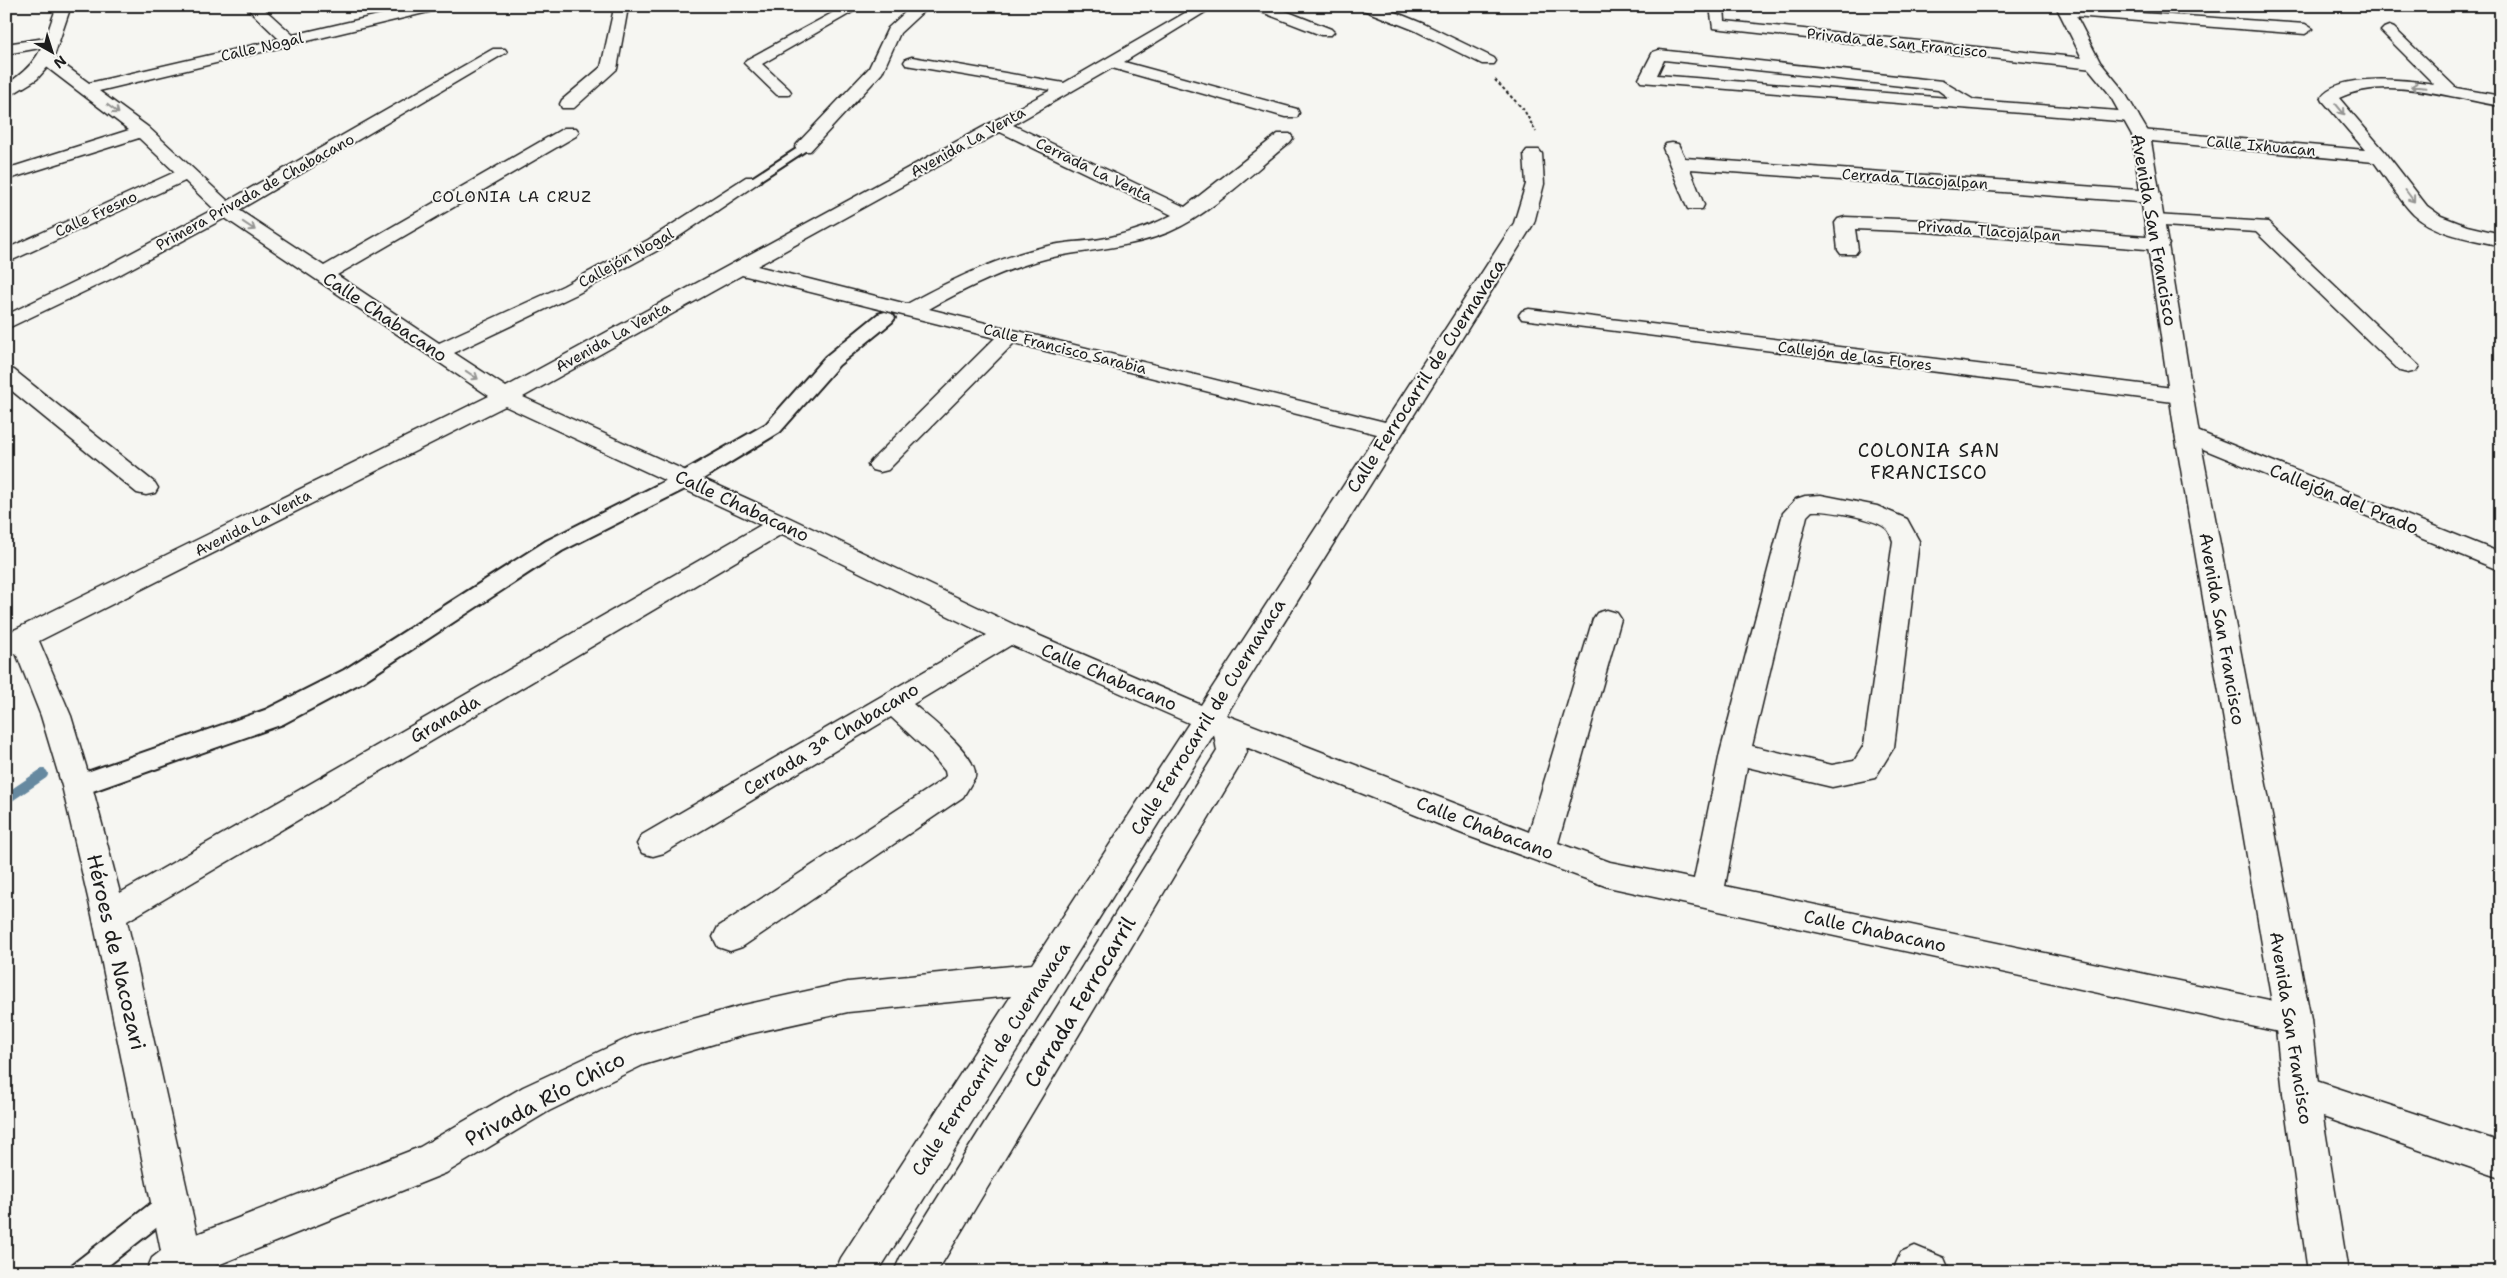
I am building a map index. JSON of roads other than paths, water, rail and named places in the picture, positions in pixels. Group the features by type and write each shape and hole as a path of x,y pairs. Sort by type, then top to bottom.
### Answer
{"street":[{"path":"6,93 31,76 49,50 64,6"},
{"path":"252,6 290,41"},
{"name":"Calle Nogal","path":"86,89 437,6"},
{"path":"568,104 609,69 620,13 619,6"},
{"path":"783,92 752,63 856,6"},
{"path":"804,147 876,70 893,31 912,12 922,6"},
{"name":"Avenida La Venta","path":"15,642 505,397 1067,88 1208,6"},
{"path":"1259,6 1326,32"},
{"path":"1373,11 1401,6"},
{"name":"Privada de San Francisco","path":"1717,7 1718,24 2093,64"},
{"path":"2065,9 2306,29"},
{"name":"Avenida San Francisco","path":"2065,9 2093,64 2115,90 2136,126 2155,221 2187,434 2293,1020 2301,1093 2328,1272"},
{"path":"1373,11 1428,31 1488,62"},
{"path":"2389,31 2450,91"},
{"path":"6,49 49,50"},
{"name":"Calle Chabacano","path":"49,50 86,89 142,131 226,210 505,397 781,524 1009,634 1217,723 1608,874 2293,1020"},
{"name":"Primera Privada de Chabacano","path":"6,323 110,272 226,210 500,52"},
{"name":"Calle Ixhuacan","path":"1970,105 1942,86 1659,55 1647,79 1970,105 2096,114 2136,126 2380,157"},
{"path":"912,62 1067,88"},
{"path":"1111,62 1291,113"},
{"path":"2501,114 2494,100 2450,91 2385,84 2340,90 2329,97 2380,157 2420,210 2434,220 2460,230 2501,240"},
{"name":"Cerrada La Venta","path":"1000,125 1187,215"},
{"path":"6,175 142,131"},
{"path":"323,275 570,132"},
{"path":"909,311 950,289 1006,266 1054,251 1112,243 1161,228 1187,215 1284,138"},
{"name":"Calle Ferrocarril de Cuernavaca","path":"855,1272 1042,978 1217,723 1390,430 1524,223 1535,184 1533,154"},
{"name":"Cerrada Tlacojalpan","path":"1695,204 1675,155 2155,221"},
{"name":"Calle Fresno","path":"6,257 187,173"},
{"name":"Callejón Nogal","path":"438,352 570,290 655,244 752,181"},
{"path":"2155,221 2261,226 2408,366"},
{"name":"Privada Tlacojalpan","path":"1848,250 1845,223 1926,226 2155,221"},
{"name":"Calle Francisco Sarabia","path":"739,268 1390,430"},
{"name":"Callejón de las Flores","path":"1529,315 2181,396"},
{"path":"77,786 274,717 354,676 554,546 685,480 773,428 832,361 885,318"},
{"path":"880,465 1010,335"},
{"path":"6,375 146,488"},
{"name":"Callejón del Prado","path":"2187,434 2501,563"},
{"path":"1706,895 1735,753 1795,513 1805,504 1821,503 1877,514 1898,525 1906,541 1879,747 1864,770 1832,776 1735,753"},
{"name":"Granada","path":"109,915 781,524"},
{"path":"1540,849 1607,619"},
{"name":"Cerrada 3ª Chabacano","path":"653,844 1009,634"},
{"name":"Héroes de Nacozari","path":"15,642 56,716 77,786 109,915 171,1202 179,1267"},
{"path":"730,936 952,789 961,778 961,770 953,758 893,703"},
{"name":"Cerrada Ferrocarril","path":"914,1272 1232,752 1217,723"},
{"name":"Privada Río Chico","path":"179,1267 433,1160 536,1099 636,1051 744,1020 848,997 1042,978"},
{"path":"2301,1093 2501,1160"}],"lane":[{"name":"Callejón Nogal","path":"752,181 804,147"},
{"path":"81,1272 171,1202"}],"waterway":[{"path":"6,799 43,774"}],"district":[{"name":"COLONIA LA CRUZ","path":"512,196"},
{"name":"COLONIA SAN FRANCISCO","path":"1929,461"}]}
